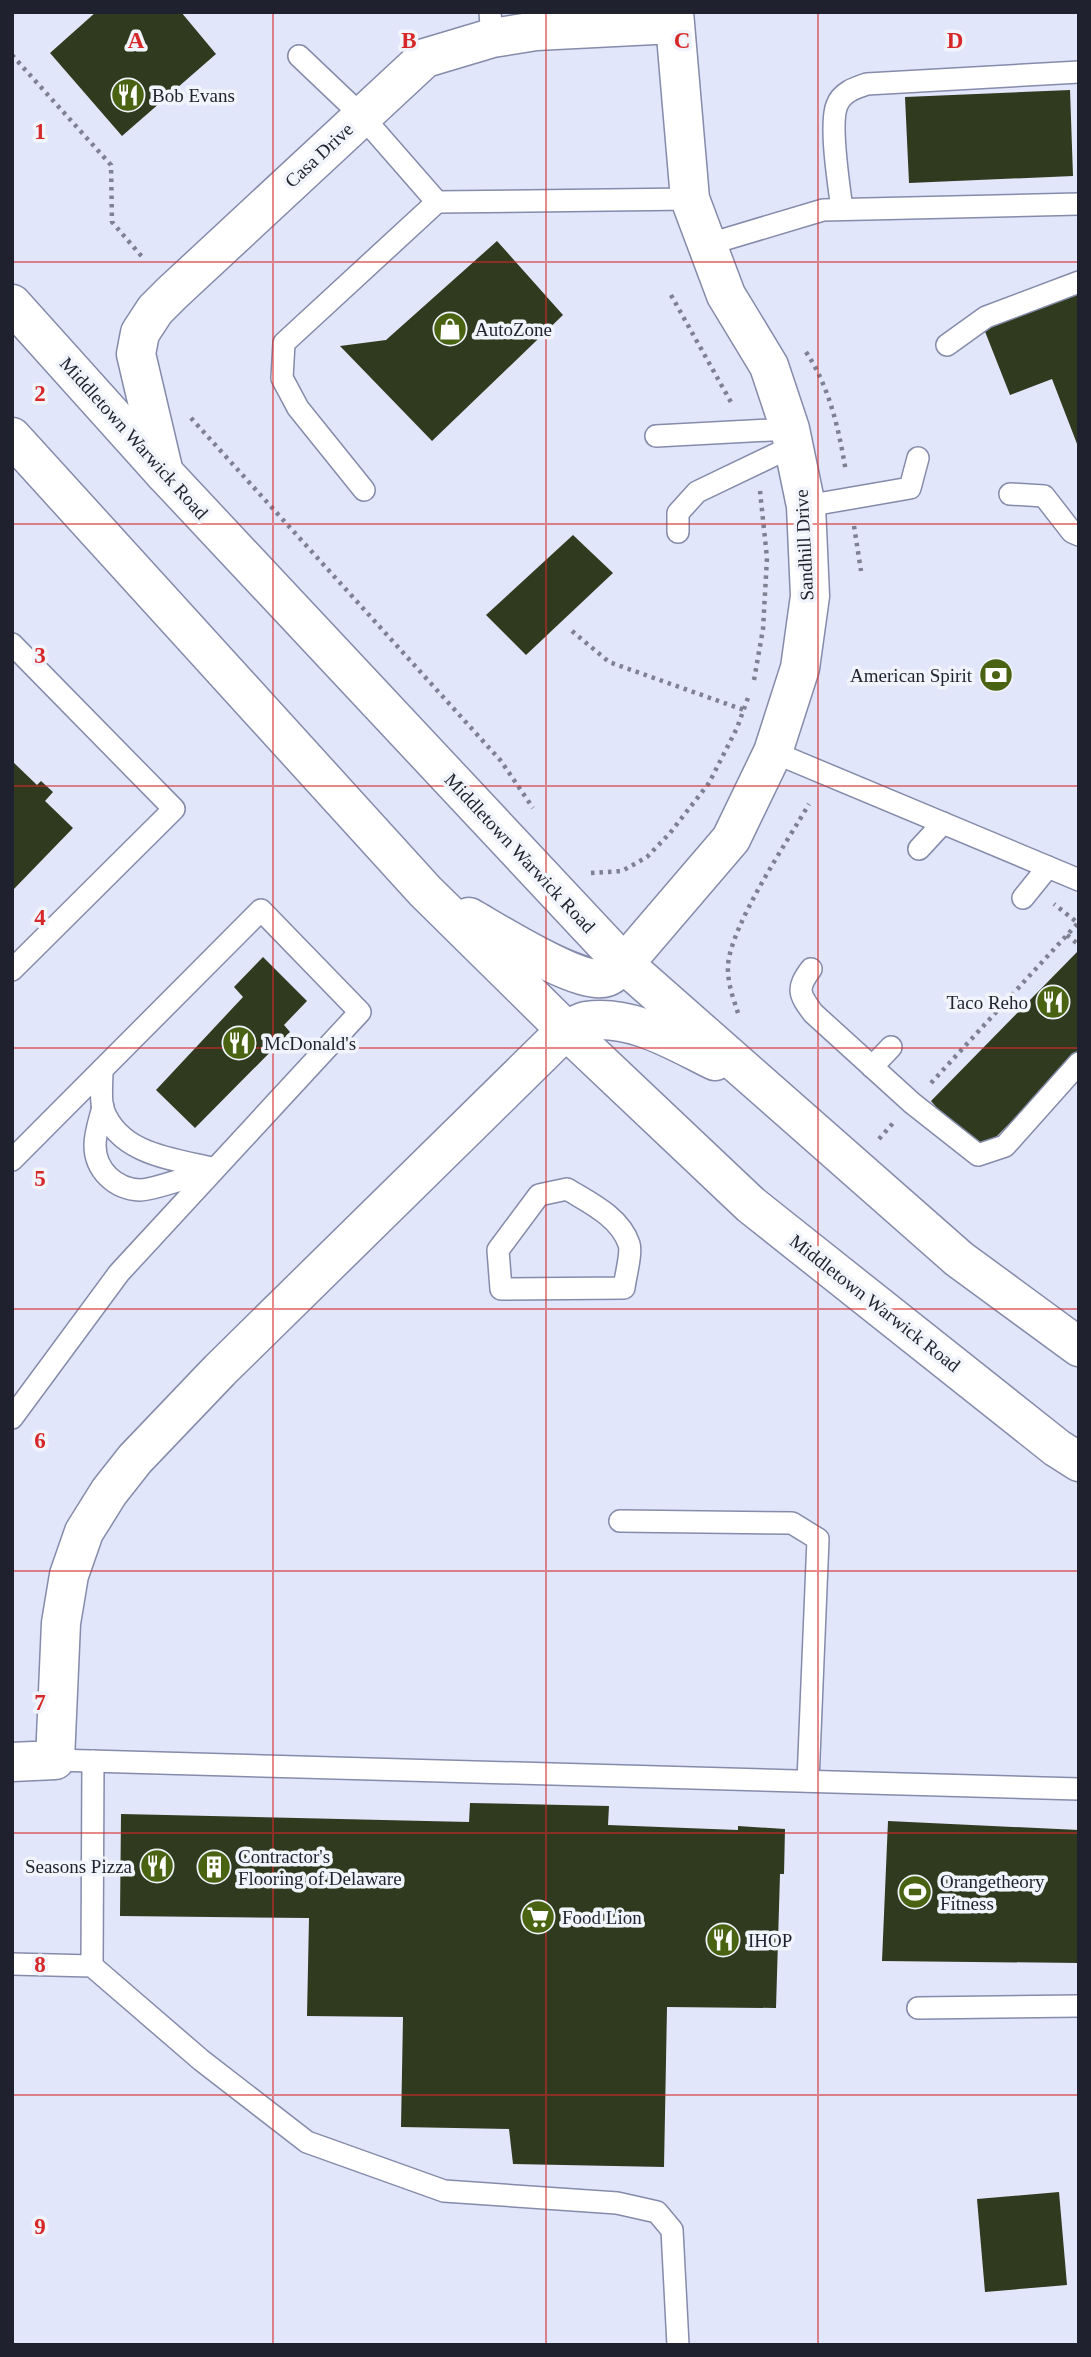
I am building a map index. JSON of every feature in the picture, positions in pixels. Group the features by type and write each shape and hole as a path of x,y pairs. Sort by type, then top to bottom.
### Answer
{"main road":[{"name":"Casa Drive","path":"164,473 136,354 140,333 155,310 361,115 425,58 491,25 536,31 674,18"},
{"name":"Sandhill Drive","path":"624,964 732,839 773,752 800,667 810,596 806,506 791,438 769,366 726,295 690,199 674,18"},
{"name":"Middletown Warwick Road","path":"12,304 164,473 624,964 959,1259 1079,1347"},
{"name":"Middletown Warwick Road","path":"12,437 425,891 566,1030 751,1205 1046,1439 1079,1462"},
{"path":"425,891 556,966 588,977 606,977 624,964"},
{"path":"12,1762 55,1760 61,1623 69,1575 84,1532 108,1492 135,1459 220,1370 566,1030 584,1021 616,1020 650,1030 755,1079"}],"lane":[{"path":"299,56 361,115 437,202"},
{"path":"842,209 834,135 837,105 848,90 867,84 1079,72"},
{"path":"364,490 298,408 287,388 282,378 284,343 437,202 690,199"},
{"path":"706,245 823,209 1079,204"},
{"path":"947,345 986,317 1079,282"},
{"path":"656,436 748,431 791,438"},
{"path":"678,532 678,513 696,492 758,463 791,438"},
{"path":"806,506 910,488 918,458"},
{"path":"1010,495 1044,496 1072,532 1079,535"},
{"path":"12,644 174,809 12,970"},
{"path":"773,752 1077,877"},
{"path":"919,849 943,823"},
{"path":"1023,898 1048,867"},
{"path":"12,1160 261,910 360,1012 119,1273 15,1409"},
{"path":"811,969 801,982 801,997 813,1013 912,1103 978,1155 1005,1146 1079,1063"},
{"path":"873,1067 891,1047"},
{"path":"102,1070 103,1107 95,1144 99,1164 107,1177 121,1186 142,1190 216,1169"},
{"path":"103,1107 117,1133 138,1148 166,1158 216,1169"},
{"path":"567,1189 603,1211 619,1227 630,1246 624,1288 501,1289 498,1250 539,1195 567,1189"},
{"path":"620,1521 792,1523 818,1539 808,1781"},
{"path":"55,1760 1079,1789"},
{"path":"92,1966 93,1761"},
{"path":"12,1964 92,1966 201,2060 307,2142 444,2191 617,2203 657,2211 672,2230 678,2345"},
{"path":"918,2008 1079,2006"}],"path":[{"path":"12,55 111,165 112,222 144,259"},
{"path":"671,295 748,431"},
{"path":"800,342 818,369 838,428 861,571"},
{"path":"184,407 191,418 501,761 536,814"},
{"path":"586,873 622,871 647,857 670,833 709,783 737,728 755,679 763,629 767,558 758,463"},
{"path":"572,631 608,662 744,710"},
{"path":"876,1142 1078,923 1054,904"},
{"path":"1067,935 1079,945"}],"building":[{"name":"Bob Evans","path":"96,12 181,12 216,54 122,136 50,53"},
{"path":"1070,90 1073,176 909,183 905,97"},
{"path":"497,241 563,315 432,441 340,346 386,340"},
{"path":"1079,292 1079,449 1052,379 1010,395 984,329"},
{"path":"573,535 613,573 526,655 486,615"},
{"path":"12,761 37,785 41,781 53,792 45,801 73,828 12,891"},
{"name":"Taco Reho","path":"1079,950 1079,1054 978,1155 931,1101"},
{"name":"McDonald's","path":"263,957 307,1001 284,1025 290,1032 195,1128 156,1090 243,997 234,987"},
{"name":"Food Lion","path":"470,1803 609,1806 608,1825 785,1829 784,1874 780,1874 776,2008 667,2007 664,2167 513,2164 509,2129 401,2127 403,2017 307,2016 309,1918 120,1916 121,1814 469,1822"},
{"path":"888,1821 1079,1830 1079,1963 882,1961"},
{"path":"1059,2192 1067,2285 985,2292 977,2199"}],"place":[{"name":"Bob Evans","path":"128,95"},
{"name":"AutoZone","path":"450,329"},
{"name":"American Spirit","path":"996,675"},
{"name":"Taco Reho","path":"1053,1002"},
{"name":"McDonald's","path":"239,1043"},
{"name":"Seasons Pizza","path":"157,1866"},
{"name":"Contractor's Flooring of Delaware","path":"214,1867"},
{"name":"Orangetheory Fitness","path":"915,1892"},
{"name":"Food Lion","path":"538,1917"},
{"name":"IHOP","path":"723,1940"}]}
